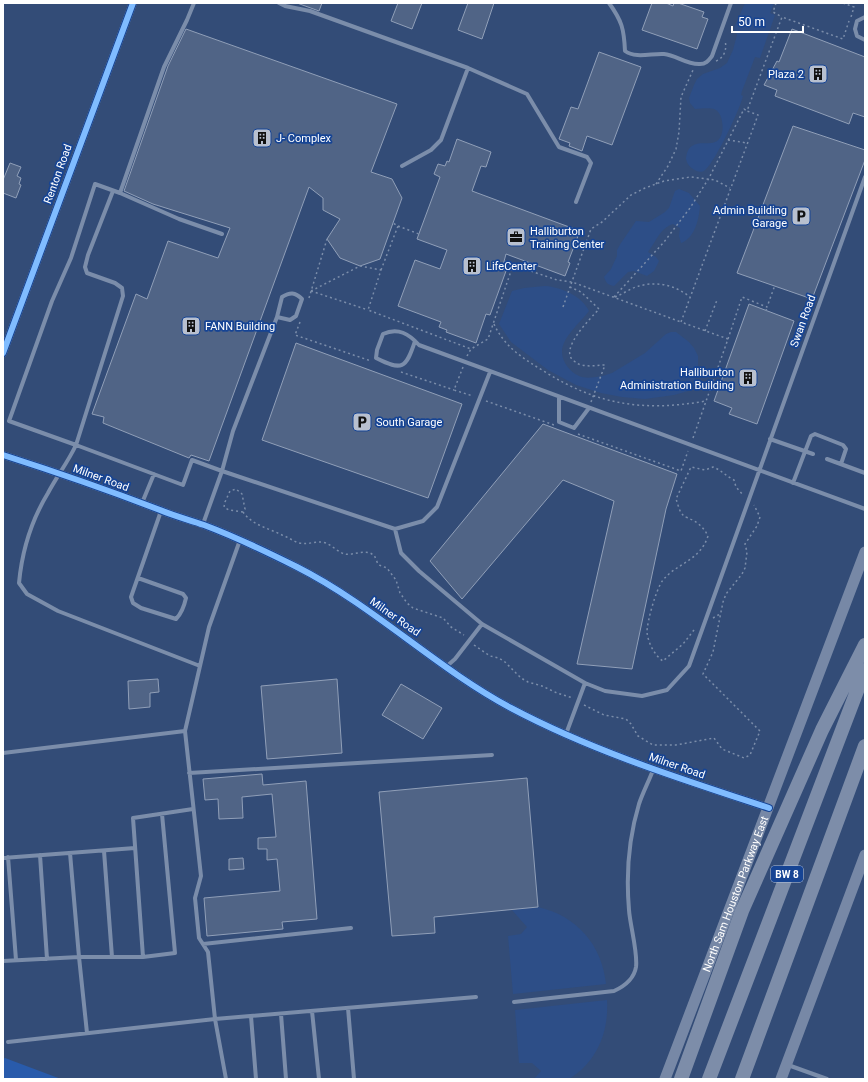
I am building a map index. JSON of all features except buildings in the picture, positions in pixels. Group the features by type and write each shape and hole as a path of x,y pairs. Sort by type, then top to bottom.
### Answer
{"highway":[{"path":"681,1079 742,911 822,730 865,645"},
{"name":"BW 8","path":"709,1079 865,670"},
{"name":"BW 8","path":"742,1079 865,746"}],"main road":[{"name":"North Sam Houston Parkway East","path":"665,1079 865,552"},
{"path":"781,1079 865,855"}],"street":[{"name":"Renton Road","path":"3,353 132,3"},
{"name":"Milner Road","path":"3,455 60,473 161,511 202,524 240,540 299,568 353,600 471,683 510,707 566,734 653,770 769,808"}],"lane":[{"path":"120,193 164,67 194,3"},
{"path":"279,3 310,11 468,68 527,94 559,147 587,157 590,163 576,202"},
{"path":"608,3 617,14 624,30 625,51 630,55 666,54 692,64 700,64 707,63 712,56 731,3"},
{"path":"865,17 857,22 855,29 858,36 865,40"},
{"path":"402,166 430,150 441,140 468,68"},
{"name":"Swan Road","path":"395,529 401,553 419,571 482,624 585,683 605,691 642,696 667,690 689,666 758,470 865,177"},
{"path":"222,234 179,219 120,193 95,184 71,258 52,301 9,421 183,484 192,460 395,529 423,521 437,508 490,372"},
{"path":"113,191 88,255 85,267 87,273 115,283 122,288 123,296 76,445 47,493 25,542 19,583 27,594 58,611 200,666"},
{"path":"202,524 222,471 233,431 277,317 282,297 288,293 297,294 302,299 296,316 290,320 277,317"},
{"path":"415,341 409,357 404,364 398,366 391,365 376,358 377,350 383,334 397,330 412,337 419,345 865,509"},
{"path":"559,397 559,422 574,428 589,408"},
{"path":"793,483 804,451 811,436 815,434 844,445 846,449 840,464"},
{"path":"770,439 813,454"},
{"path":"828,460 865,473"},
{"path":"142,503 154,474"},
{"path":"138,578 183,594 186,598 182,611 176,619 141,608 133,603 131,597 161,511"},
{"path":"226,1079 215,1019 208,952 200,938 195,898 201,876 184,731 209,627 240,540"},
{"path":"447,666 482,624"},
{"path":"566,734 585,683"},
{"path":"3,753 184,731"},
{"path":"189,773 492,754"},
{"path":"514,1002 614,991 625,986 632,977 636,963 629,911 629,858 640,803 653,770"},
{"path":"143,957 133,818 193,809"},
{"path":"3,961 79,957 143,957 175,953 162,814"},
{"path":"3,858 135,848"},
{"path":"104,851 112,958"},
{"path":"70,853 87,1033"},
{"path":"40,855 47,959"},
{"path":"8,857 16,960"},
{"path":"203,944 351,928"},
{"path":"8,1042 215,1019 476,997"},
{"path":"348,1008 354,1079"},
{"path":"312,1011 319,1079"},
{"path":"281,1014 286,1079"},
{"path":"251,1016 256,1079"},
{"path":"786,1064 827,1079"}],"path":[{"path":"776,3 773,12 782,17 843,39 854,7 843,3"},
{"path":"747,110 782,17"},
{"path":"714,62 720,60 726,51 726,40 724,36"},
{"path":"656,184 668,166 676,149 680,132 681,97 694,68"},
{"path":"614,297 674,229 709,178 744,109 747,110 758,115 681,322"},
{"path":"728,140 747,143"},
{"path":"563,306 591,229 602,222 630,195 668,180 691,177 709,178 720,181 730,188"},
{"path":"393,223 419,234"},
{"path":"368,310 381,270 398,226"},
{"path":"308,298 328,239"},
{"path":"504,261 557,280 572,282 728,339"},
{"path":"454,390 471,349 488,339 513,265"},
{"path":"311,291 360,266 381,270"},
{"path":"614,297 638,286 659,284 672,287 690,297"},
{"path":"766,311 775,285"},
{"path":"570,287 581,292 599,310 579,332 570,347 570,355 572,359 580,365 605,365 593,396"},
{"path":"311,291 368,310 471,349"},
{"path":"577,433 681,471 742,297 767,307"},
{"path":"705,331 717,300"},
{"path":"300,320 295,335 375,363"},
{"path":"494,324 508,345 526,361 568,386 593,396 618,403 649,406 706,401"},
{"path":"396,370 554,425"},
{"path":"243,512 245,509 242,494 236,489 230,491 224,507 229,510 243,512 247,518 260,526 298,543 312,543 317,541 326,543 345,554 364,552 369,553 374,556 379,565 387,568 396,580 400,593 407,604 413,608 443,618 451,627 490,656 499,658 505,662 521,678 528,682 571,697 604,715 626,719 631,724 638,736 653,745 676,745 714,738 722,749 744,758 750,755 760,731 703,674 713,652 720,614 722,602 745,568 747,552 745,544 757,526 760,517 753,503 736,487 734,480 713,467 705,470 691,467 676,498 680,512 701,526 708,536 705,544 699,552 663,580 658,588 647,632 654,652 663,661 683,644 698,624 720,614"}],"shaded area":[{"path":"745,3 774,3 770,13 775,15 760,58 755,57 742,91 741,95 743,96 741,103 732,124 714,159 704,171 698,172 694,170 687,162 686,157 688,150 691,147 701,143 712,143 719,140 723,126 721,117 716,110 708,108 695,109 690,103 689,98 697,79 703,74 720,68 727,63 733,50 737,35 734,28"},
{"path":"679,189 689,193 700,206 699,217 690,237 681,243 679,236 680,228 673,224 669,226 661,232 648,252 659,261 654,271 647,276 634,271 628,272 614,286 606,282 604,277 611,269 617,256 617,250 636,221 649,222 665,212 669,208 675,191"},
{"path":"545,286 558,288 570,293 581,301 589,311 568,335 563,346 562,356 565,363 576,374 582,377 591,378 612,373 645,353 666,334 676,332 689,342 698,356 698,367 691,388 688,391 674,395 645,399 622,397 601,393 576,385 548,370 511,342 499,324 512,291"},
{"path":"538,907 565,917 585,934 599,957 604,970 606,984 513,994 508,936 521,934 527,927 512,910"},
{"path":"607,1000 606,1023 603,1035 594,1055 579,1072 569,1079 534,1079 541,1071 532,1063 519,1063 515,1010"},
{"path":"5,1058 61,1079 3,1079 3,1059"}],"cycle path":[{"path":"3,353 133,3"},
{"path":"3,455 82,481 204,525 251,545 297,567 325,583 379,618 457,675 511,708 573,738 605,751 670,775 769,808"}],"place":[{"name":"Plaza 2","path":"818,74"},
{"name":"J- Complex","path":"262,138"},
{"name":"Admin Building Garage","path":"801,216"},
{"name":"Halliburton Training Center","path":"516,237"},
{"name":"LifeCenter","path":"472,266"},
{"name":"FANN Building","path":"191,326"},
{"name":"Halliburton Administration Building","path":"748,378"},
{"name":"South Garage","path":"362,422"}]}
